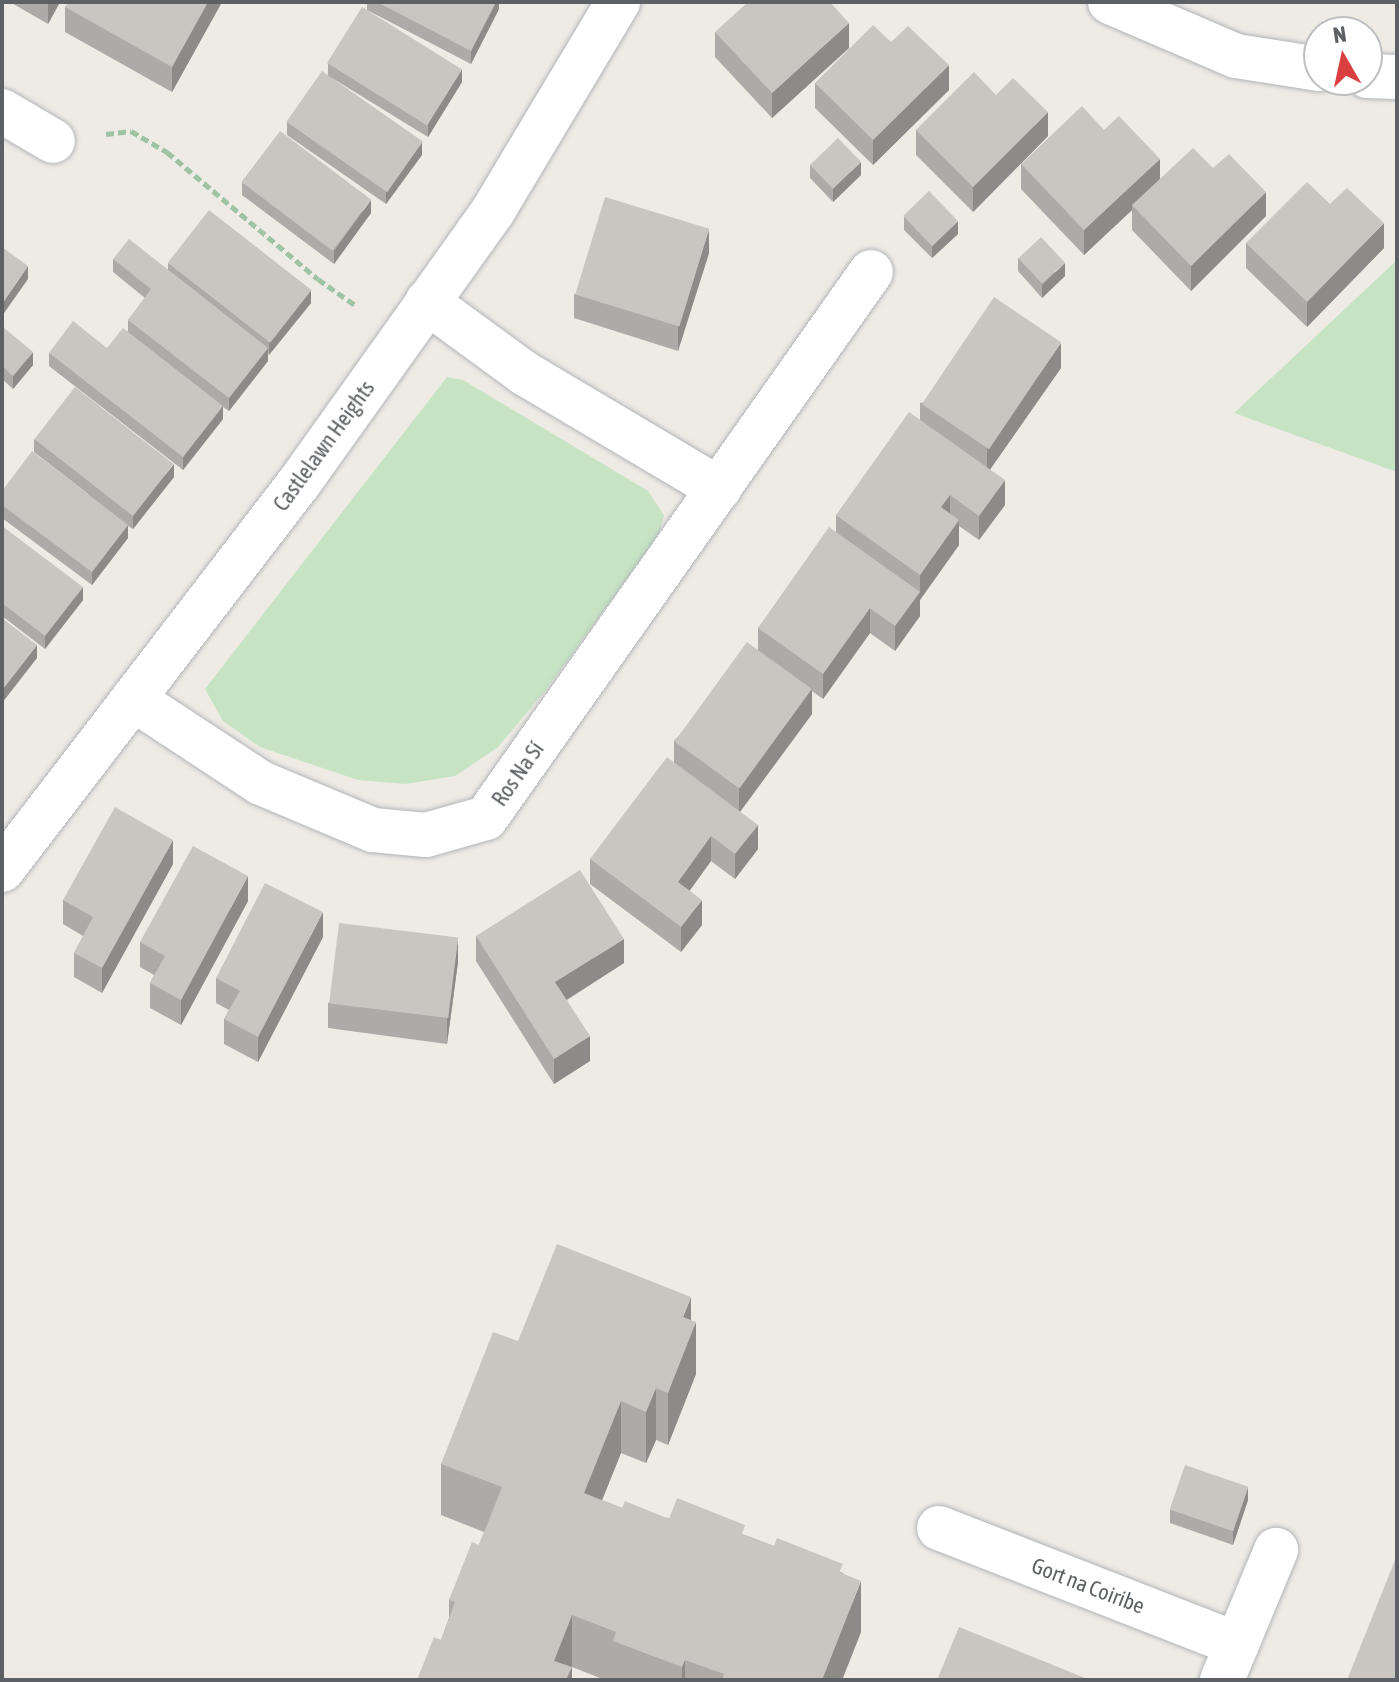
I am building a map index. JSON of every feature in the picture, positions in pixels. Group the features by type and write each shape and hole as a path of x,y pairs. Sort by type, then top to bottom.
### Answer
{"street":[{"name":"Castlelawn Heights","path":"2,870 299,483 493,211 618,2"},
{"path":"1110,2 1236,56 1303,66"},
{"path":"2,111 53,141"},
{"name":"Ros Na Sí","path":"133,699 261,783 373,830 426,835 486,818 871,272"},
{"path":"424,307 524,373 719,489"},
{"name":"Gort na Coiribe","path":"939,1528 1229,1662 1276,1550"}],"path":[{"path":"53,141 131,131 167,152 318,279 370,315 424,307"}],"green space":[{"path":"1397,260 1397,472 1234,413"},
{"path":"447,377 463,380 648,491 664,515 659,535 545,691 498,747 455,776 405,784 358,780 260,747 223,721 205,689"}],"building":[{"path":"68,2 208,2 172,67 65,7"},
{"path":"377,2 496,2 471,51"},
{"path":"748,2 830,2 849,23 772,93 715,32"},
{"path":"362,7 462,70 427,126 327,63"},
{"path":"873,25 891,42 908,26 949,65 873,140 815,83"},
{"path":"322,71 423,142 387,192 286,122"},
{"path":"974,72 996,95 1013,78 1048,112 973,187 916,130"},
{"path":"1082,106 1104,130 1119,116 1160,159 1084,230 1021,164"},
{"path":"280,131 371,200 333,251 241,182"},
{"path":"838,138 861,162 833,189 810,165"},
{"path":"1193,148 1213,168 1229,154 1266,192 1191,266 1132,205"},
{"path":"1307,182 1330,204 1347,188 1384,223 1307,302 1246,243"},
{"path":"929,191 958,221 932,246 903,216"},
{"path":"605,197 709,229 679,326 575,295"},
{"path":"209,210 311,290 270,343 168,263"},
{"path":"1041,237 1065,263 1042,284 1018,258"},
{"path":"129,239 268,348 229,398 128,320 151,289 113,259"},
{"path":"2,247 28,266 2,304"},
{"path":"994,297 1061,342 989,449 922,404"},
{"path":"73,321 107,348 123,328 223,406 183,457 49,353"},
{"path":"3,327 33,352 13,376 2,366"},
{"path":"75,387 174,464 133,516 34,439"},
{"path":"909,412 1005,480 979,516 950,495 941,507 959,520 920,575 836,515"},
{"path":"32,451 128,525 92,572 2,505 2,491"},
{"path":"2,526 83,587 45,636 2,603"},
{"path":"829,527 920,592 895,626 870,608 823,674 758,628"},
{"path":"2,618 37,645 2,690"},
{"path":"747,642 812,689 739,789 675,742"},
{"path":"667,757 758,825 735,854 711,836 678,882 702,900 681,927 590,859"},
{"path":"115,807 173,840 102,968 74,953 93,917 63,900"},
{"path":"193,846 248,876 181,1000 150,983 165,956 140,942"},
{"path":"580,870 624,939 555,982 590,1036 554,1059 476,936"},
{"path":"265,883 323,912 258,1037 224,1019 240,991 216,978"},
{"path":"339,923 458,938 448,1018 329,1003"},
{"path":"557,1244 691,1297 683,1317 696,1322 668,1393 656,1388 646,1412 621,1401 584,1493 622,1508 625,1501 669,1519 677,1498 745,1525 742,1534 774,1546 777,1538 843,1564 839,1572 861,1581 822,1680 722,1680 724,1674 685,1660 682,1667 613,1641 616,1632 572,1615 554,1661 572,1667 566,1680 417,1680 434,1637 441,1640 455,1602 449,1600 472,1542 479,1545 502,1487 441,1464 493,1332 518,1341"},
{"path":"1185,1465 1248,1487 1233,1531 1170,1509"},
{"path":"1397,1555 1397,1680 1347,1680"},
{"path":"959,1627 1090,1680 937,1680"}]}
